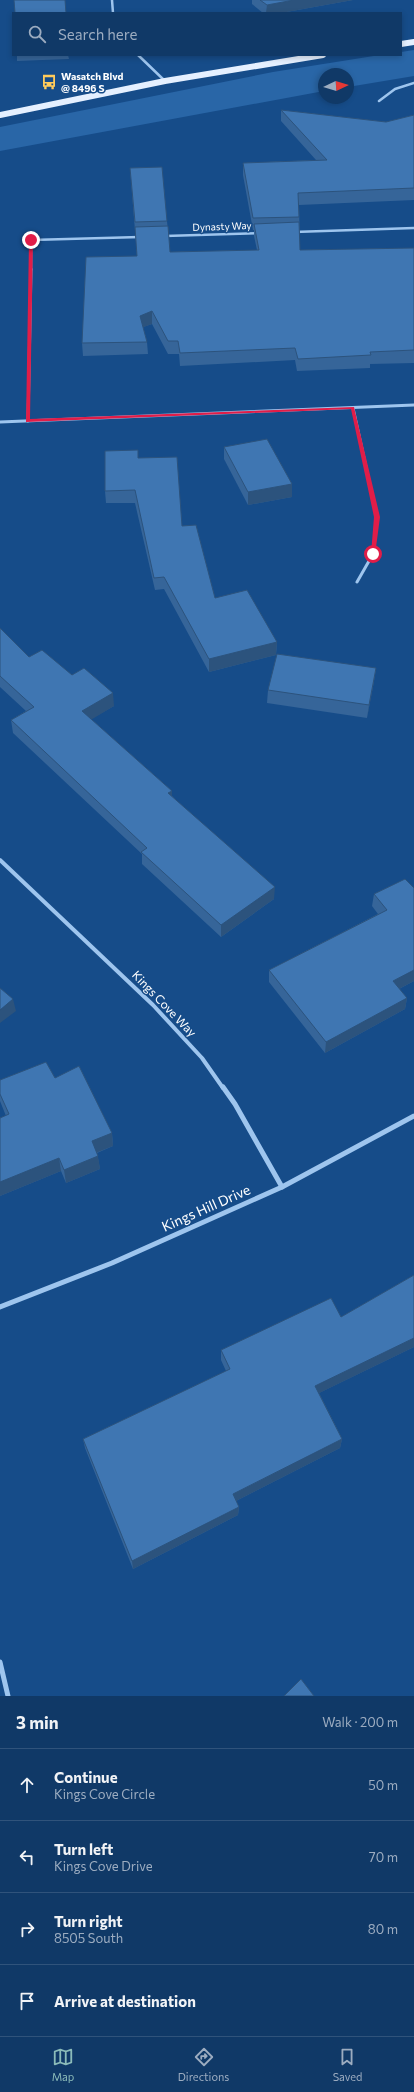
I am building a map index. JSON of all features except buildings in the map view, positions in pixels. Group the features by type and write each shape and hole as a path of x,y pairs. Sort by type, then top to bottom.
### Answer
{"main road":[{"path":"402,44 414,42"},
{"path":"0,115 165,81 317,56"}],"street":[{"path":"112,0 113,12"},
{"path":"139,56 165,81"},
{"path":"379,101 395,88 414,83"},
{"path":"286,232 414,228"},
{"name":"Dynasty Way","path":"159,236 262,233"},
{"path":"28,421 31,240 143,237"},
{"path":"0,422 414,405"},
{"path":"353,408 377,517 373,554 357,582"},
{"name":"Kings Cove Way","path":"0,860 153,1005 202,1058 235,1104 282,1187"},
{"name":"Kings Hill Drive","path":"0,1307 112,1263 282,1187 414,1116"},
{"path":"0,1662 8,1696"}],"shaded area":[{"path":"414,50 414,76 354,86 354,68 318,68 318,92 0,151 0,127 273,72 374,56 402,56 402,52"}],"place":[{"name":"Wasatch Blvd @ 8496 S","path":"49,82"}],"route":[{"path":"31,240 28,421 353,408 377,517 373,554"}]}
